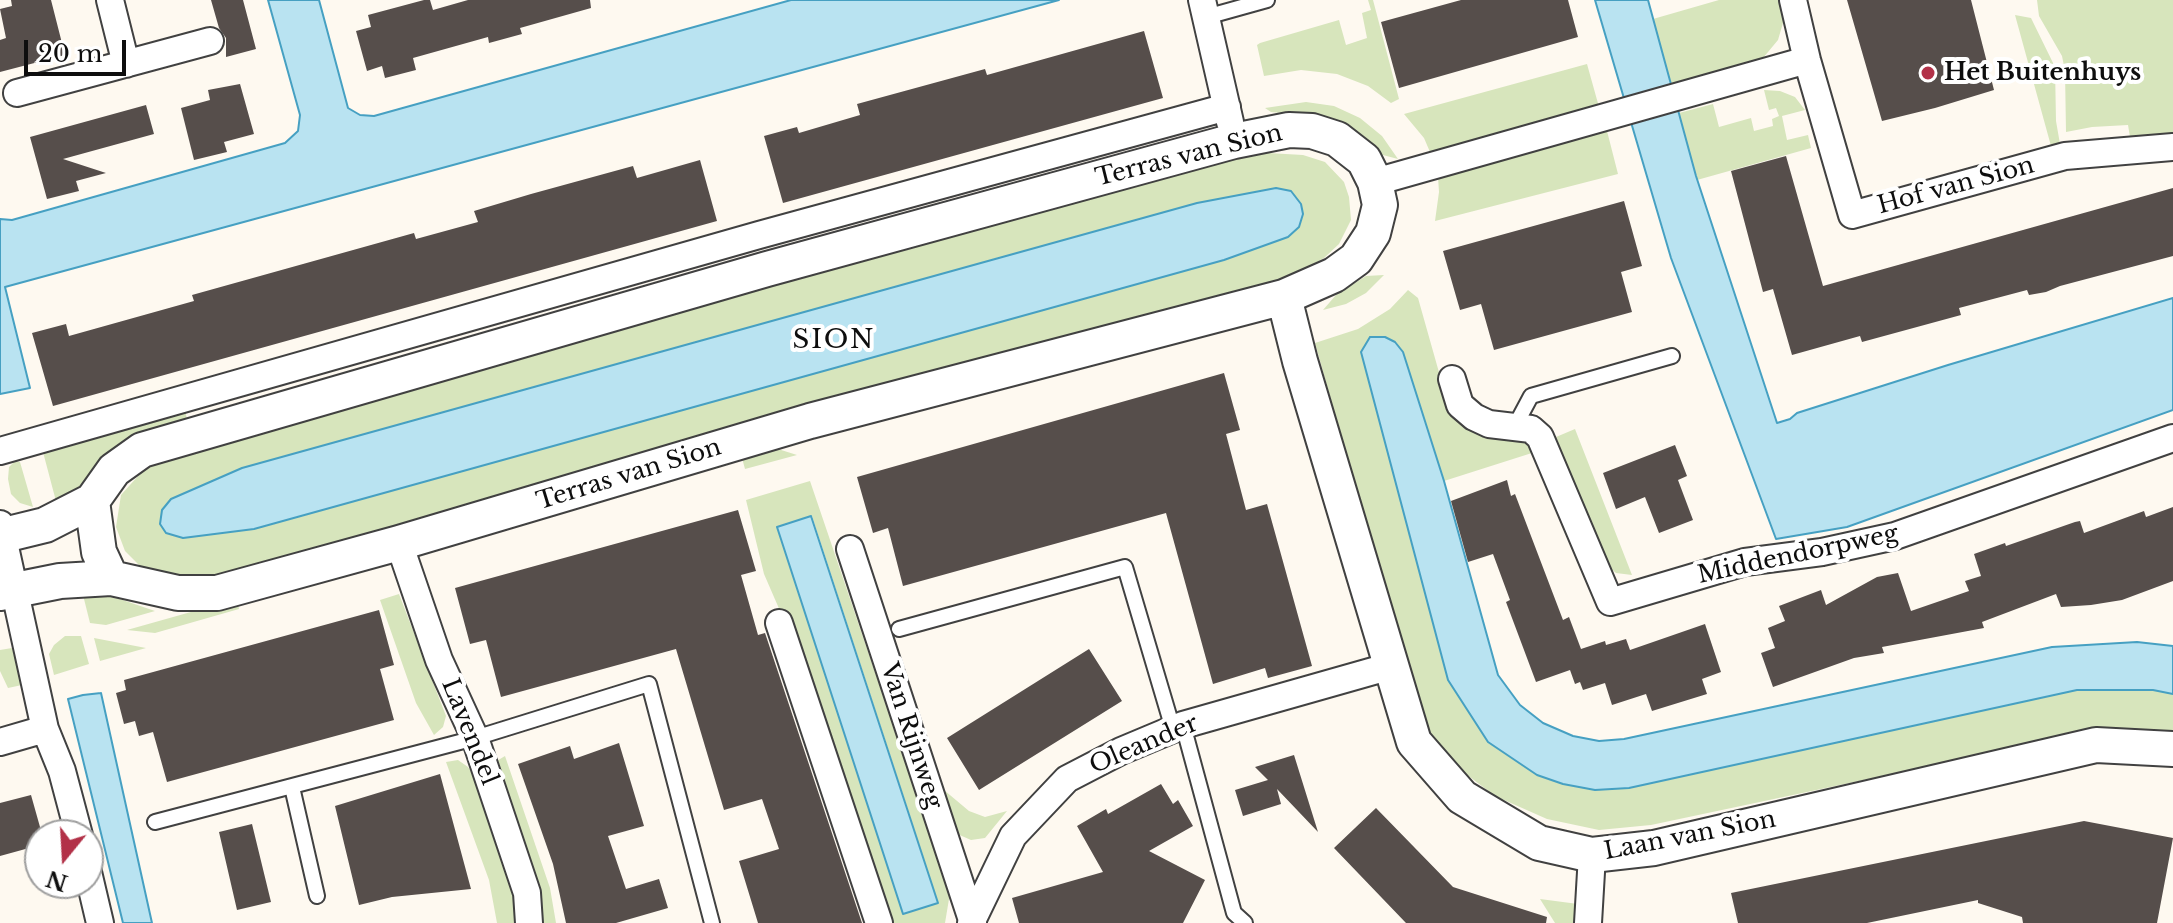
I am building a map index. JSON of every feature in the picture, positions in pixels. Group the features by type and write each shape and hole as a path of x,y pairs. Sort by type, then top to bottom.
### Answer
{"street":[{"path":"110,0 126,64"},
{"name":"Hof van Sion","path":"1793,0 1852,215 2065,156 2173,147"},
{"path":"1204,8 1234,141"},
{"path":"17,93 210,41"},
{"path":"1375,182 1807,60"},
{"name":"Terras van Sion","path":"0,451 759,235 1227,107"},
{"name":"Terras van Sion","path":"1,532 45,525 92,501 114,470 142,450 767,269 1234,141 1289,130 1312,131 1337,139 1364,160 1375,182 1380,205 1373,233 1356,259 1334,275 1284,297 810,421 399,543 217,593 178,593 111,578 60,581 7,592"},
{"name":"Laan van Sion","path":"1284,297 1414,742 1462,797 1539,843 1592,855 1654,848 2096,745 2173,749"},
{"name":"Middendorpweg","path":"1452,379 1460,405 1474,417 1489,424 1531,429 1540,437 1610,602 1745,562 1822,552 1895,536 2173,438"},
{"path":"92,501 99,552 111,578"},
{"path":"1,532 7,592 45,729 62,771 75,819"},
{"name":"Lavendel","path":"399,543 439,660 475,738 527,893 529,923"},
{"name":"Van Rijnweg","path":"850,549 972,922"},
{"path":"779,623 879,923"},
{"name":"Oleander","path":"972,922 1013,836 1067,779 1121,751 1178,727 1391,666"},
{"path":"0,742 45,729"},
{"path":"1588,923 1592,855"},
{"path":"94,899 100,923"}],"lane":[{"path":"1204,8 1267,0"},
{"path":"1515,426 1531,396 1672,356"},
{"path":"899,629 1125,567 1178,727 1236,920"},
{"path":"155,822 475,738 649,684 712,923"},
{"path":"292,787 317,896"}],"green space":[{"path":"1368,0 1373,0 1399,99 1391,103 1368,86 1337,74 1301,70 1264,76 1257,45 1260,43 1339,20 1346,45 1367,38 1362,13 1371,10"},
{"path":"1719,0 1780,0 1785,16 1778,40 1763,58 1671,84 1653,19"},
{"path":"2037,0 2173,0 2173,133 2130,137 2128,125 2066,132 2062,56 2039,16"},
{"path":"2015,15 2031,18 2055,67 2056,121 2060,144 2051,146"},
{"path":"1587,64 1599,107 1430,152 1424,138 1404,114"},
{"path":"1764,90 1780,91 1795,97 1805,110 1782,116 1787,140 1808,135 1811,148 1697,180 1679,113 1713,104 1719,127 1751,118 1754,131 1773,126 1772,119 1779,116 1776,108 1769,110"},
{"path":"1306,102 1334,106 1360,118 1382,136 1398,159 1379,154 1365,137 1346,124 1324,117 1271,112 1265,108"},
{"path":"1607,131 1618,174 1435,221 1438,177"},
{"path":"1268,153 1303,155 1325,162 1344,182 1349,197 1351,220 1339,244 1324,258 1297,274 1247,296 261,570 207,577 161,575 141,567 125,551 116,527 121,495 156,456 1208,160","holes":["1197,203 1299,227 1288,237 1224,260 254,529 171,499 242,468"]},
{"path":"1384,275 1366,293 1346,304 1323,310 1336,295 1366,276"},
{"path":"1408,290 1418,298 1442,383 1525,440 1535,452 1444,481 1403,352 1395,342 1370,337 1361,352 1448,680 1629,788 2077,690 2153,690 2173,694 2173,735 2100,730 1651,825 1599,830 1547,819 1495,796 1458,768 1420,719 1315,343 1358,329 1390,309"},
{"path":"185,409 187,420 132,437 112,450 88,480 57,505 43,452"},
{"path":"1575,429 1632,575 1616,573 1600,559 1556,437"},
{"path":"778,449 797,455 745,469 742,458"},
{"path":"15,461 20,462 33,507 20,503 11,494 9,467"},
{"path":"810,481 950,893 945,923 889,923 787,627 764,574 746,500","holes":["812,516 938,902 904,914 777,528"]},
{"path":"399,594 446,716 443,727 434,735 416,703 380,600"},
{"path":"83,595 108,595 155,611 106,625 90,623"},
{"path":"237,599 239,609 155,633 127,630"},
{"path":"65,636 81,636 89,664 54,675 49,654"},
{"path":"94,638 146,648 100,661"},
{"path":"12,648 22,685 8,688 0,671 0,650"},
{"path":"505,756 550,888 556,923 542,923 537,892 495,762"},
{"path":"458,760 468,767 478,781 506,861 522,923 497,923 489,880 446,762"},
{"path":"938,785 969,811 985,817 1007,811 985,838 971,840 955,833"},
{"path":"1540,899 1578,904 1577,923 1555,923"}],"water":[{"path":"268,0 319,0 348,108 360,115 374,116 791,0 1059,0 5,287 30,388 0,394 0,219 12,220 285,143 298,131 300,115"},
{"path":"1595,0 1648,0 1696,176 1777,423 1797,413 1948,365 2173,298 2173,410 1847,527 1776,539 1671,258"},
{"path":"1276,188 1291,191 1301,204 1303,214 1299,227 1288,237 1224,260 254,529 183,538 166,533 160,524 162,510 171,499 242,468 1197,203"},
{"path":"1370,337 1385,337 1395,342 1403,352 1444,481 1498,675 1520,705 1543,723 1573,736 1599,741 1624,739 2052,647 2137,642 2173,646 2173,694 2153,690 2077,690 1629,788 1595,790 1537,775 1488,742 1448,680 1361,352"},
{"path":"811,516 938,903 903,914 777,527"},
{"path":"101,693 152,923 123,923 104,846 104,819 97,819 68,699"}],"building":[{"path":"11,0 51,0 65,55 0,72 0,40 6,38 0,9 12,6"},
{"path":"211,0 243,0 256,49 226,57 226,38 219,28"},
{"path":"430,0 433,10 468,0 590,0 591,8 520,28 522,34 489,43 488,37 413,58 416,70 385,78 382,66 367,71 356,31 371,27 368,15"},
{"path":"1461,0 1568,0 1578,37 1399,88 1381,22"},
{"name":"Het Buitenhuys","path":"1847,0 1971,0 1994,90 1882,121"},
{"path":"1144,31 1163,98 783,203 764,136 797,127 799,133 860,115 857,104 985,69 987,75"},
{"path":"240,84 254,134 224,142 227,152 194,160 181,108 210,100 208,90"},
{"path":"146,105 154,134 63,159 106,173 76,181 79,191 47,199 30,137"},
{"path":"1786,156 1823,286 2173,188 2173,256 2046,292 2029,295 2027,290 1959,308 1961,315 1862,342 1860,336 1792,355 1773,289 1763,292 1731,171"},
{"path":"700,160 717,221 53,406 32,333 66,324 69,336 194,301 192,295 414,233 416,239 478,222 474,211 531,194 633,166 637,178"},
{"path":"1624,201 1642,266 1621,272 1632,312 1494,350 1481,304 1460,310 1443,251"},
{"path":"1224,373 1240,430 1226,434 1246,510 1267,504 1312,666 1268,678 1265,668 1213,684 1166,513 903,586 888,528 873,533 857,477"},
{"path":"1675,445 1687,476 1678,480 1693,520 1659,533 1645,497 1616,509 1603,473"},
{"path":"1507,480 1563,620 1569,617 1581,649 1605,641 1606,645 1626,639 1630,650 1705,624 1721,672 1702,679 1707,694 1652,711 1646,694 1612,705 1605,683 1583,690 1580,682 1575,684 1570,670 1536,682 1506,602 1510,600 1493,554 1468,562 1451,501"},
{"path":"2173,507 2173,581 2122,600 2091,605 2061,607 2056,594 1982,622 1984,628 1882,647 1884,653 1854,658 1773,687 1761,653 1775,648 1768,628 1785,621 1779,606 1821,590 1826,605 1877,577 1898,573 1911,611 1969,591 1965,581 1981,576 1974,554 2075,522 2080,521 2084,533 2144,511 2146,517"},
{"path":"738,510 756,571 741,575 758,635 765,633 862,923 758,923 739,861 779,849 762,799 724,810 676,649 501,697 486,640 470,644 455,588"},
{"path":"379,610 394,665 380,669 394,720 167,782 153,732 139,736 135,721 124,724 116,693 126,690 124,680"},
{"path":"1089,649 1122,701 979,790 947,738"},
{"path":"619,743 644,826 608,836 626,889 659,879 668,908 616,923 566,923 553,864 518,764 570,746 574,759"},
{"path":"1294,755 1318,832 1277,789 1281,804 1243,816 1235,790 1268,780 1255,767"},
{"path":"440,774 471,889 392,897 359,905 335,806"},
{"path":"1161,784 1173,804 1178,800 1193,826 1149,851 1205,880 1183,923 1019,923 1012,898 1103,872 1077,826 1106,809 1108,814"},
{"path":"31,795 38,819 24,819 24,849 0,856 0,803"},
{"path":"1376,808 1453,887 1547,917 1546,923 1406,923 1334,848"},
{"path":"2084,821 2173,838 2157,923 2023,923 2022,917 1978,903 1978,900 1867,923 1738,923 1731,893"},
{"path":"252,824 271,902 237,910 219,832"}],"place":[{"name":"Het Buitenhuys","path":"1928,73"}],"district":[{"name":"SION","path":"834,341"}]}
